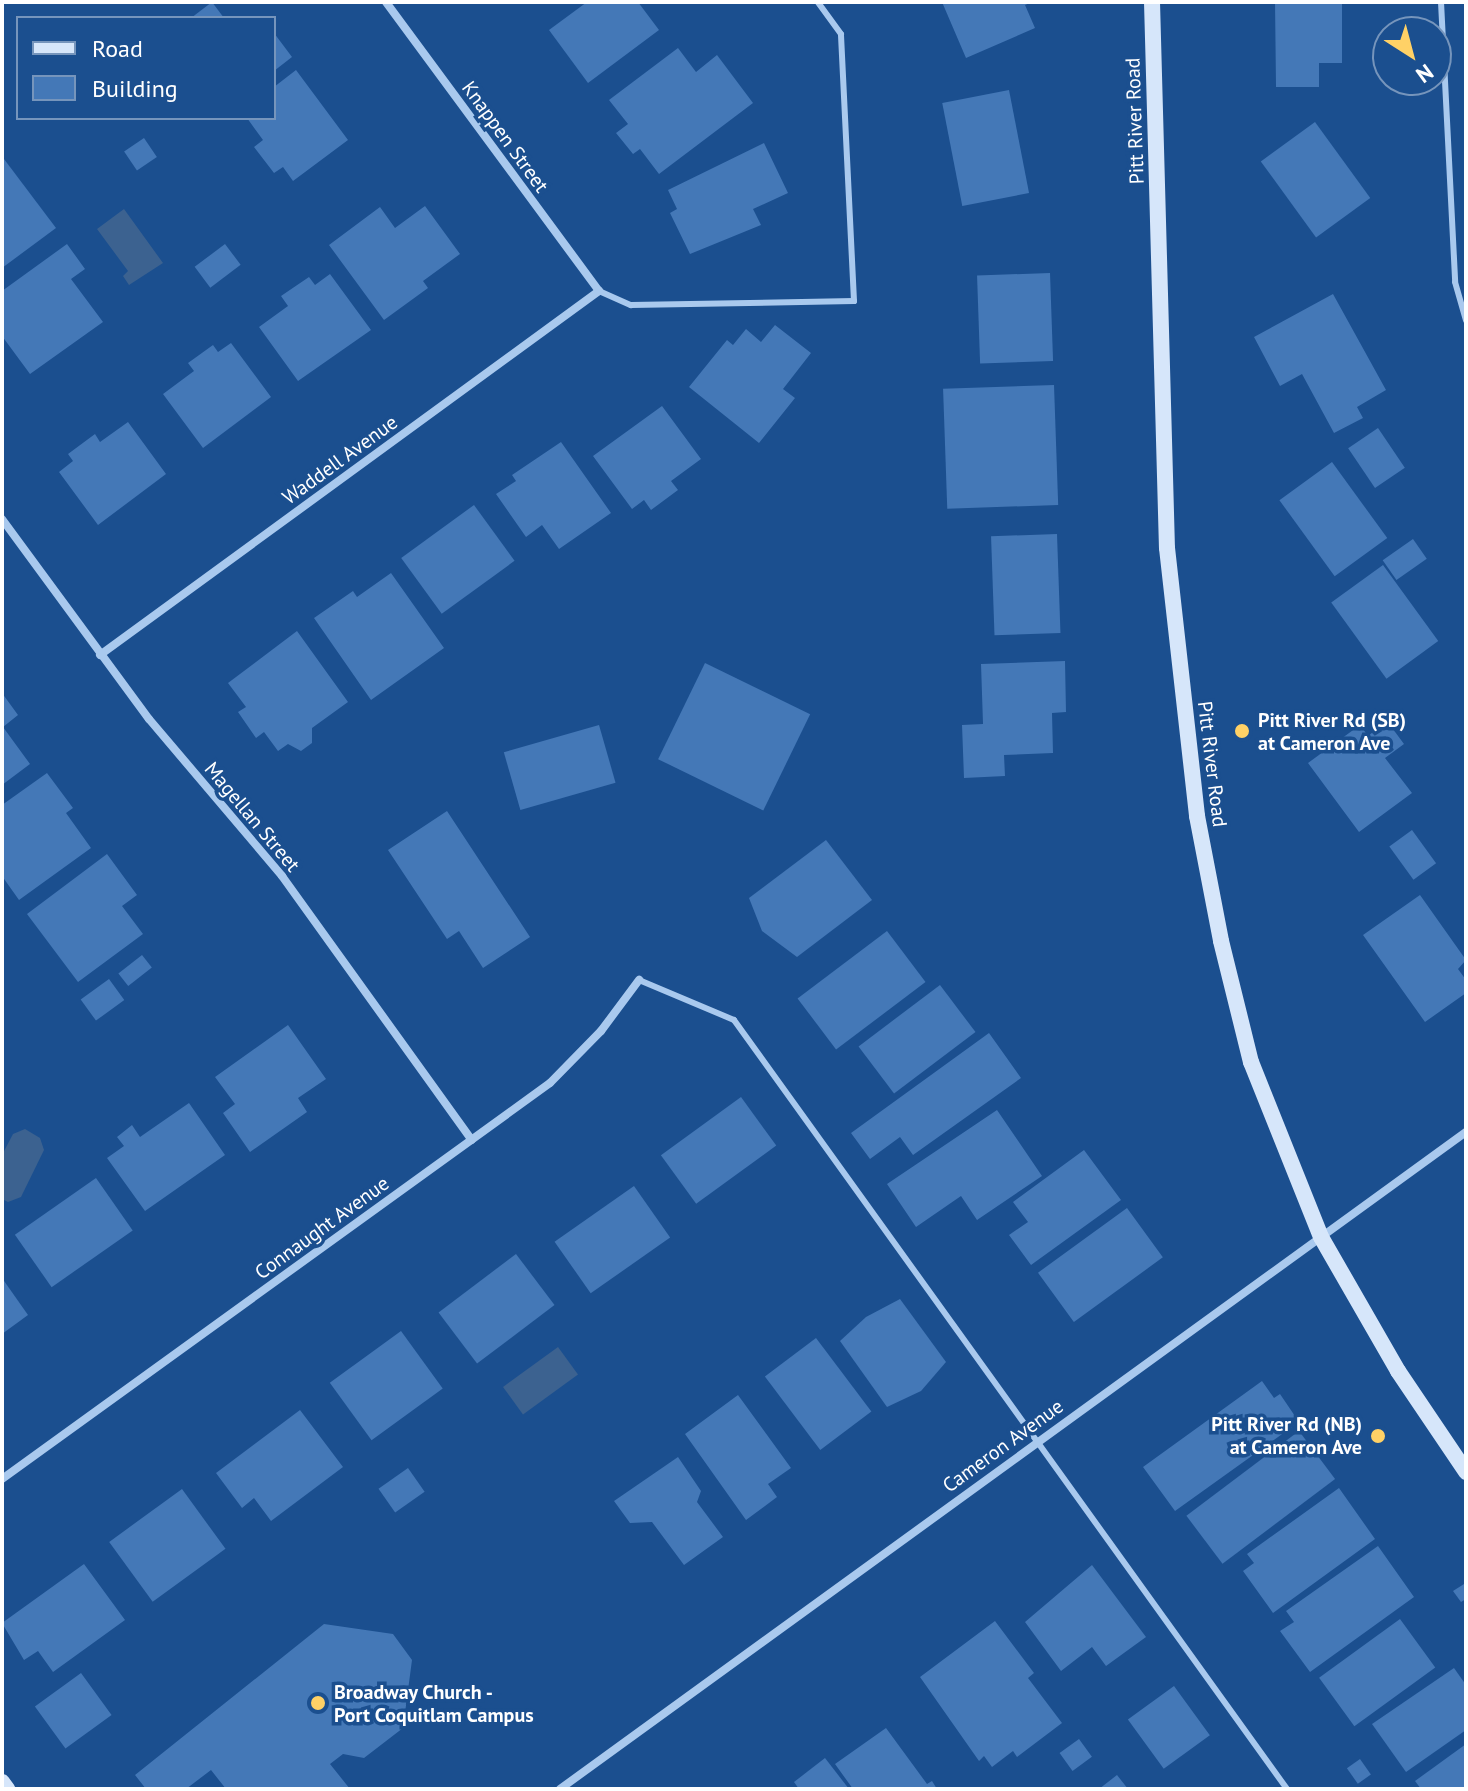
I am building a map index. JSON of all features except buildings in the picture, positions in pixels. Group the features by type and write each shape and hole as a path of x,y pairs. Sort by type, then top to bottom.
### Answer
{"main road":[{"name":"Pitt River Road","path":"1152,2 1167,548 1197,816 1251,1062 1321,1237 1398,1371 1466,1472"},
{"path":"2,1782 7,1789"}],"street":[{"name":"Knappen Street","path":"386,2 599,291"},
{"name":"Waddell Avenue","path":"100,655 599,291"},
{"name":"Magellan Street","path":"2,519 100,655 282,876 472,1140"},
{"name":"Connaught Avenue","path":"2,1479 472,1140 578,1057 639,980"},
{"name":"Cameron Avenue","path":"560,1789 1466,1132"}],"lane":[{"path":"599,291 631,305 854,301 841,34 818,2"},
{"path":"1441,2 1455,282 1466,320"},
{"path":"639,980 734,1020 1287,1789"}],"water":[{"path":"124,209 163,263 129,285 123,276 128,271 97,229"},
{"path":"25,1129 40,1138 44,1150 21,1197 8,1202 2,1199 2,1155 13,1134"},
{"path":"558,1347 578,1375 523,1414 503,1387"}],"place":[{"name":"Pitt River Rd (SB) at Cameron Ave","path":"1242,731"},
{"name":"Pitt River Rd (NB) at Cameron Ave","path":"1378,1436"},
{"name":"Broadway Church - Port Coquitlam Campus","path":"318,1703"}]}
